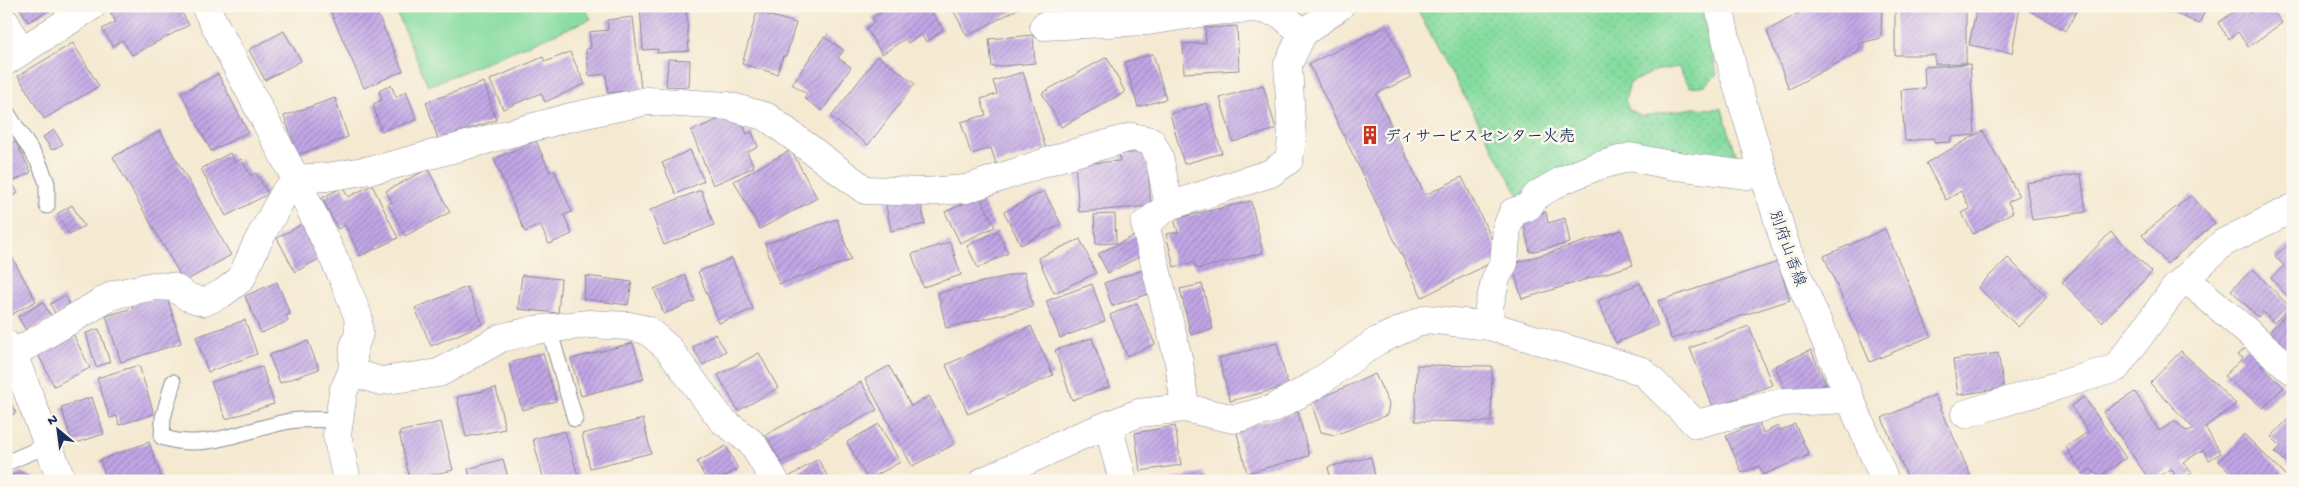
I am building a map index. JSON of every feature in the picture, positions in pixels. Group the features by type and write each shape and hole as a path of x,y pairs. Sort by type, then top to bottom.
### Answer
{"street":[{"path":"6,23 13,56 92,6"},
{"path":"205,6 296,181 343,278 358,316 359,333 354,347 352,372 343,392 336,435 347,481"},
{"path":"1185,408 1179,362 1145,224 1169,206 1270,173 1289,160 1292,139 1288,64 1304,33 1340,6"},
{"name":"別府山香線","path":"1719,6 1734,75 1787,250 1885,481"},
{"path":"1044,26 1148,21 1214,11 1256,8 1279,13 1304,33"},
{"path":"62,481 10,349 112,295 153,286 173,287 188,297 204,302 223,293 241,279 257,242 285,192 296,181 382,168 571,117 648,101 728,106 767,116 865,190 925,192 966,189 1064,156 1132,137 1142,139 1151,141 1159,156 1169,206"},
{"path":"1490,326 1489,307 1496,278 1504,262 1507,227 1513,212 1528,207 1537,196 1563,180 1595,167 1630,157 1670,165 1747,175 1764,174"},
{"path":"1965,414 2116,368 2175,288 2185,278 2224,244 2293,208"},
{"path":"2185,278 2293,371"},
{"path":"984,481 1139,413 1185,408 1234,418 1272,409 1315,385 1377,341 1426,319 1490,326 1642,370 1696,424 1784,402 1849,399"},
{"path":"352,372 380,381 439,372 501,338 549,329 589,324 629,326 647,330 668,348 722,420 752,443 775,481"},
{"path":"1108,425 1123,481"}],"lane":[{"path":"6,111 39,163 47,183 47,206"},
{"path":"549,329 575,419"},
{"path":"173,382 163,418 162,437 178,443 224,438 288,421 339,420"},
{"path":"6,463 48,445"}],"green space":[{"path":"394,6 584,6 591,19 428,86"},
{"path":"1415,6 1701,6 1717,74 1706,85 1690,87 1678,67 1654,71 1630,83 1625,100 1629,110 1643,116 1694,108 1722,109 1741,170 1621,149 1522,202"}],"building":[{"path":"19,6 57,6 28,22"},
{"path":"119,6 178,6 189,25 132,55 122,40 113,46 102,29 116,22 110,11"},
{"path":"328,6 374,6 403,71 364,88"},
{"path":"640,6 686,6 689,51 657,53 658,49 643,50"},
{"path":"890,6 928,6 943,30 926,42 921,35 908,43 905,39 882,54 866,28 875,23 872,18"},
{"path":"951,6 1023,6 967,36"},
{"path":"1804,6 1882,6 1881,38 1861,43 1858,52 1789,89 1767,31 1804,10"},
{"path":"1895,6 1966,6 1966,63 1935,64 1935,55 1895,55"},
{"path":"1977,6 2020,6 2012,53 1969,45"},
{"path":"2031,6 2079,6 2066,31 2029,10"},
{"path":"2159,6 2207,6 2199,24"},
{"path":"2242,6 2245,6 2250,13 2260,6 2270,6 2282,23 2248,47 2238,32 2229,39 2218,23"},
{"path":"757,12 796,23 786,56 783,56 777,74 742,64"},
{"path":"633,17 641,89 608,93 606,74 589,76 586,49 591,48 589,32 608,30 607,20"},
{"path":"1237,26 1239,70 1184,73 1183,44 1206,43 1205,28"},
{"name":"ディサービスセンター火売","path":"1387,26 1411,77 1376,94 1425,195 1462,177 1501,258 1422,297 1309,64"},
{"path":"284,31 301,61 265,80 249,50"},
{"path":"1033,35 1035,63 992,67 989,39"},
{"path":"824,37 844,50 838,58 851,67 822,111 804,98 807,94 792,84"},
{"path":"73,43 99,86 44,119 18,76"},
{"path":"570,52 585,84 545,102 541,93 503,109 490,80 543,57 545,62"},
{"path":"1153,54 1166,99 1138,107 1125,62"},
{"path":"878,56 915,84 868,145 831,117"},
{"path":"1107,57 1125,92 1061,127 1042,93"},
{"path":"668,59 690,60 689,87 666,86"},
{"path":"1970,64 1975,135 1951,137 1951,142 1934,143 1934,138 1905,141 1901,90 1925,88 1924,67"},
{"path":"1023,72 1046,149 996,164 991,148 971,154 961,122 986,115 981,99 997,94 993,81"},
{"path":"218,74 248,132 211,151 181,93"},
{"path":"484,82 496,120 438,139 426,102"},
{"path":"391,85 396,97 406,91 417,120 381,131 373,104 382,100 379,91"},
{"path":"1263,85 1276,129 1233,142 1220,98"},
{"path":"335,98 348,137 298,155 284,116"},
{"path":"1207,103 1222,153 1184,164 1170,114"},
{"path":"737,112 747,134 752,132 758,147 747,152 754,167 713,185 691,131"},
{"path":"54,130 63,144 52,150 43,137"},
{"path":"160,131 231,255 184,282 113,157"},
{"path":"1983,131 2019,196 2008,202 2013,212 1973,234 1962,213 1970,209 1961,191 1946,200 1926,163"},
{"path":"15,141 31,172 12,182 18,193 6,200 6,146"},
{"path":"536,141 550,172 554,170 572,212 564,215 572,234 549,244 540,225 525,232 494,159"},
{"path":"690,150 704,181 676,194 662,163"},
{"path":"791,150 817,198 760,229 734,181"},
{"path":"1146,152 1151,206 1079,212 1075,164 1120,161 1119,154"},
{"path":"230,153 235,163 241,159 251,176 256,173 268,194 226,216 201,169"},
{"path":"428,169 450,212 405,236 388,204 392,202 386,191"},
{"path":"2081,174 2086,212 2032,220 2026,183"},
{"path":"372,185 398,238 360,256 345,225 338,229 322,198 343,187 348,197"},
{"path":"701,190 714,225 664,245 650,210"},
{"path":"1044,191 1061,224 1021,245 1004,212"},
{"path":"919,194 925,224 891,231 885,201"},
{"path":"2191,195 2215,223 2167,264 2142,235"},
{"path":"980,196 995,227 960,243 945,212"},
{"path":"1251,201 1263,253 1197,269 1193,262 1174,267 1166,234 1178,232 1174,219"},
{"path":"72,205 84,226 69,234 57,214"},
{"path":"1546,212 1548,223 1565,218 1570,243 1530,252 1522,218"},
{"path":"1115,214 1116,243 1096,244 1094,215"},
{"path":"837,219 851,260 779,284 765,244"},
{"path":"302,224 321,258 295,272 277,238"},
{"path":"1885,229 1931,336 1870,362 1824,256"},
{"path":"1622,230 1633,265 1522,299 1512,264"},
{"path":"997,231 1008,253 978,268 967,246"},
{"path":"2111,232 2152,272 2102,322 2062,282"},
{"path":"1136,235 1145,254 1108,273 1098,254"},
{"path":"1080,239 1096,273 1054,293 1038,258"},
{"path":"2293,241 2293,298 2291,300 2271,278 2284,266 2275,256"},
{"path":"950,242 961,275 923,287 912,254"},
{"path":"6,246 36,301 7,317 6,315"},
{"path":"732,258 753,309 719,323 698,272"},
{"path":"2008,258 2047,297 2018,327 1978,287"},
{"path":"1778,262 1790,300 1671,339 1658,301"},
{"path":"2253,269 2290,307 2274,323 2263,312 2258,317 2231,290"},
{"path":"1143,270 1151,293 1112,306 1104,283"},
{"path":"1024,272 1033,307 946,328 938,293"},
{"path":"522,275 561,279 558,313 518,309"},
{"path":"685,275 695,301 664,314 654,289"},
{"path":"586,276 632,282 628,305 583,299"},
{"path":"277,282 290,314 286,316 288,321 261,333 245,296"},
{"path":"1640,283 1658,325 1616,343 1598,301"},
{"path":"1092,284 1105,321 1060,338 1046,301"},
{"path":"1202,284 1213,329 1191,335 1180,289"},
{"path":"467,287 483,324 431,346 415,308"},
{"path":"65,296 71,308 56,315 50,304"},
{"path":"167,297 181,343 121,362 106,316 133,308 132,303"},
{"path":"43,302 52,318 27,332 18,317"},
{"path":"1137,303 1155,344 1127,356 1110,315"},
{"path":"2293,307 2293,358 2266,336"},
{"path":"245,320 257,354 208,372 196,337"},
{"path":"1031,326 1053,375 968,414 946,365"},
{"path":"1749,326 1772,385 1713,407 1690,348"},
{"path":"99,329 110,362 96,367 86,333"},
{"path":"73,334 90,368 54,386 37,352"},
{"path":"715,334 726,351 703,365 692,347"},
{"path":"1092,338 1109,387 1072,400 1055,350"},
{"path":"308,341 319,369 280,383 269,355"},
{"path":"633,343 644,379 581,396 571,359"},
{"path":"1277,343 1288,386 1230,401 1219,358"},
{"path":"2251,343 2267,359 2261,366 2284,387 2263,408 2224,376 2243,358 2238,355"},
{"path":"1811,350 1826,384 1822,385 1824,389 1788,396 1775,366"},
{"path":"2181,351 2236,404 2205,427 2221,453 2209,460 2203,450 2183,462 2192,473 2178,481 2172,469 2150,481 2103,412 2135,392 2159,431 2175,421 2186,431 2194,429 2150,383"},
{"path":"543,353 556,401 522,410 509,363"},
{"path":"759,353 778,388 738,411 718,375"},
{"path":"1998,353 2004,388 1958,395 1953,360"},
{"path":"139,365 154,414 119,425 117,416 110,418 97,378"},
{"path":"1417,365 1492,366 1491,422 1415,421"},
{"path":"889,366 911,406 929,396 955,444 912,466 865,379"},
{"path":"262,367 274,404 226,419 211,382"},
{"path":"1375,374 1389,404 1387,415 1335,435 1321,432 1311,402"},
{"path":"861,382 877,410 781,463 766,435"},
{"path":"496,388 505,429 466,437 457,397"},
{"path":"6,394 16,413 6,418"},
{"path":"1935,395 1973,481 1909,481 1882,418"},
{"path":"92,397 104,434 73,444 61,407"},
{"path":"2084,397 2126,458 2098,477 2092,469 2083,474 2066,447 2088,432 2071,406"},
{"path":"1298,412 1309,456 1247,473 1236,429"},
{"path":"2293,414 2293,468 2275,452 2281,446 2271,437"},
{"path":"643,419 651,453 590,468 582,434"},
{"path":"441,422 453,470 410,480 399,432"},
{"path":"1759,422 1763,433 1778,426 1780,431 1795,424 1809,455 1763,475 1759,466 1742,473 1726,436"},
{"path":"879,424 900,462 868,480 847,442"},
{"path":"1175,426 1181,465 1140,471 1135,433"},
{"path":"565,431 579,479 544,481 533,439"},
{"path":"2244,434 2291,481 2239,481 2219,461"},
{"path":"149,442 162,479 157,481 107,481 100,460"},
{"path":"726,446 738,469 716,481 707,481 697,462"},
{"path":"1371,457 1376,481 1331,481 1328,467"},
{"path":"503,459 509,481 471,481 468,469"},
{"path":"818,459 830,481 791,481 789,477"},
{"path":"21,472 40,481 6,481 6,478"},
{"path":"1203,472 1205,481 1172,481 1172,480"}],"place":[{"name":"ディサービスセンター火売","path":"1370,135"}]}
